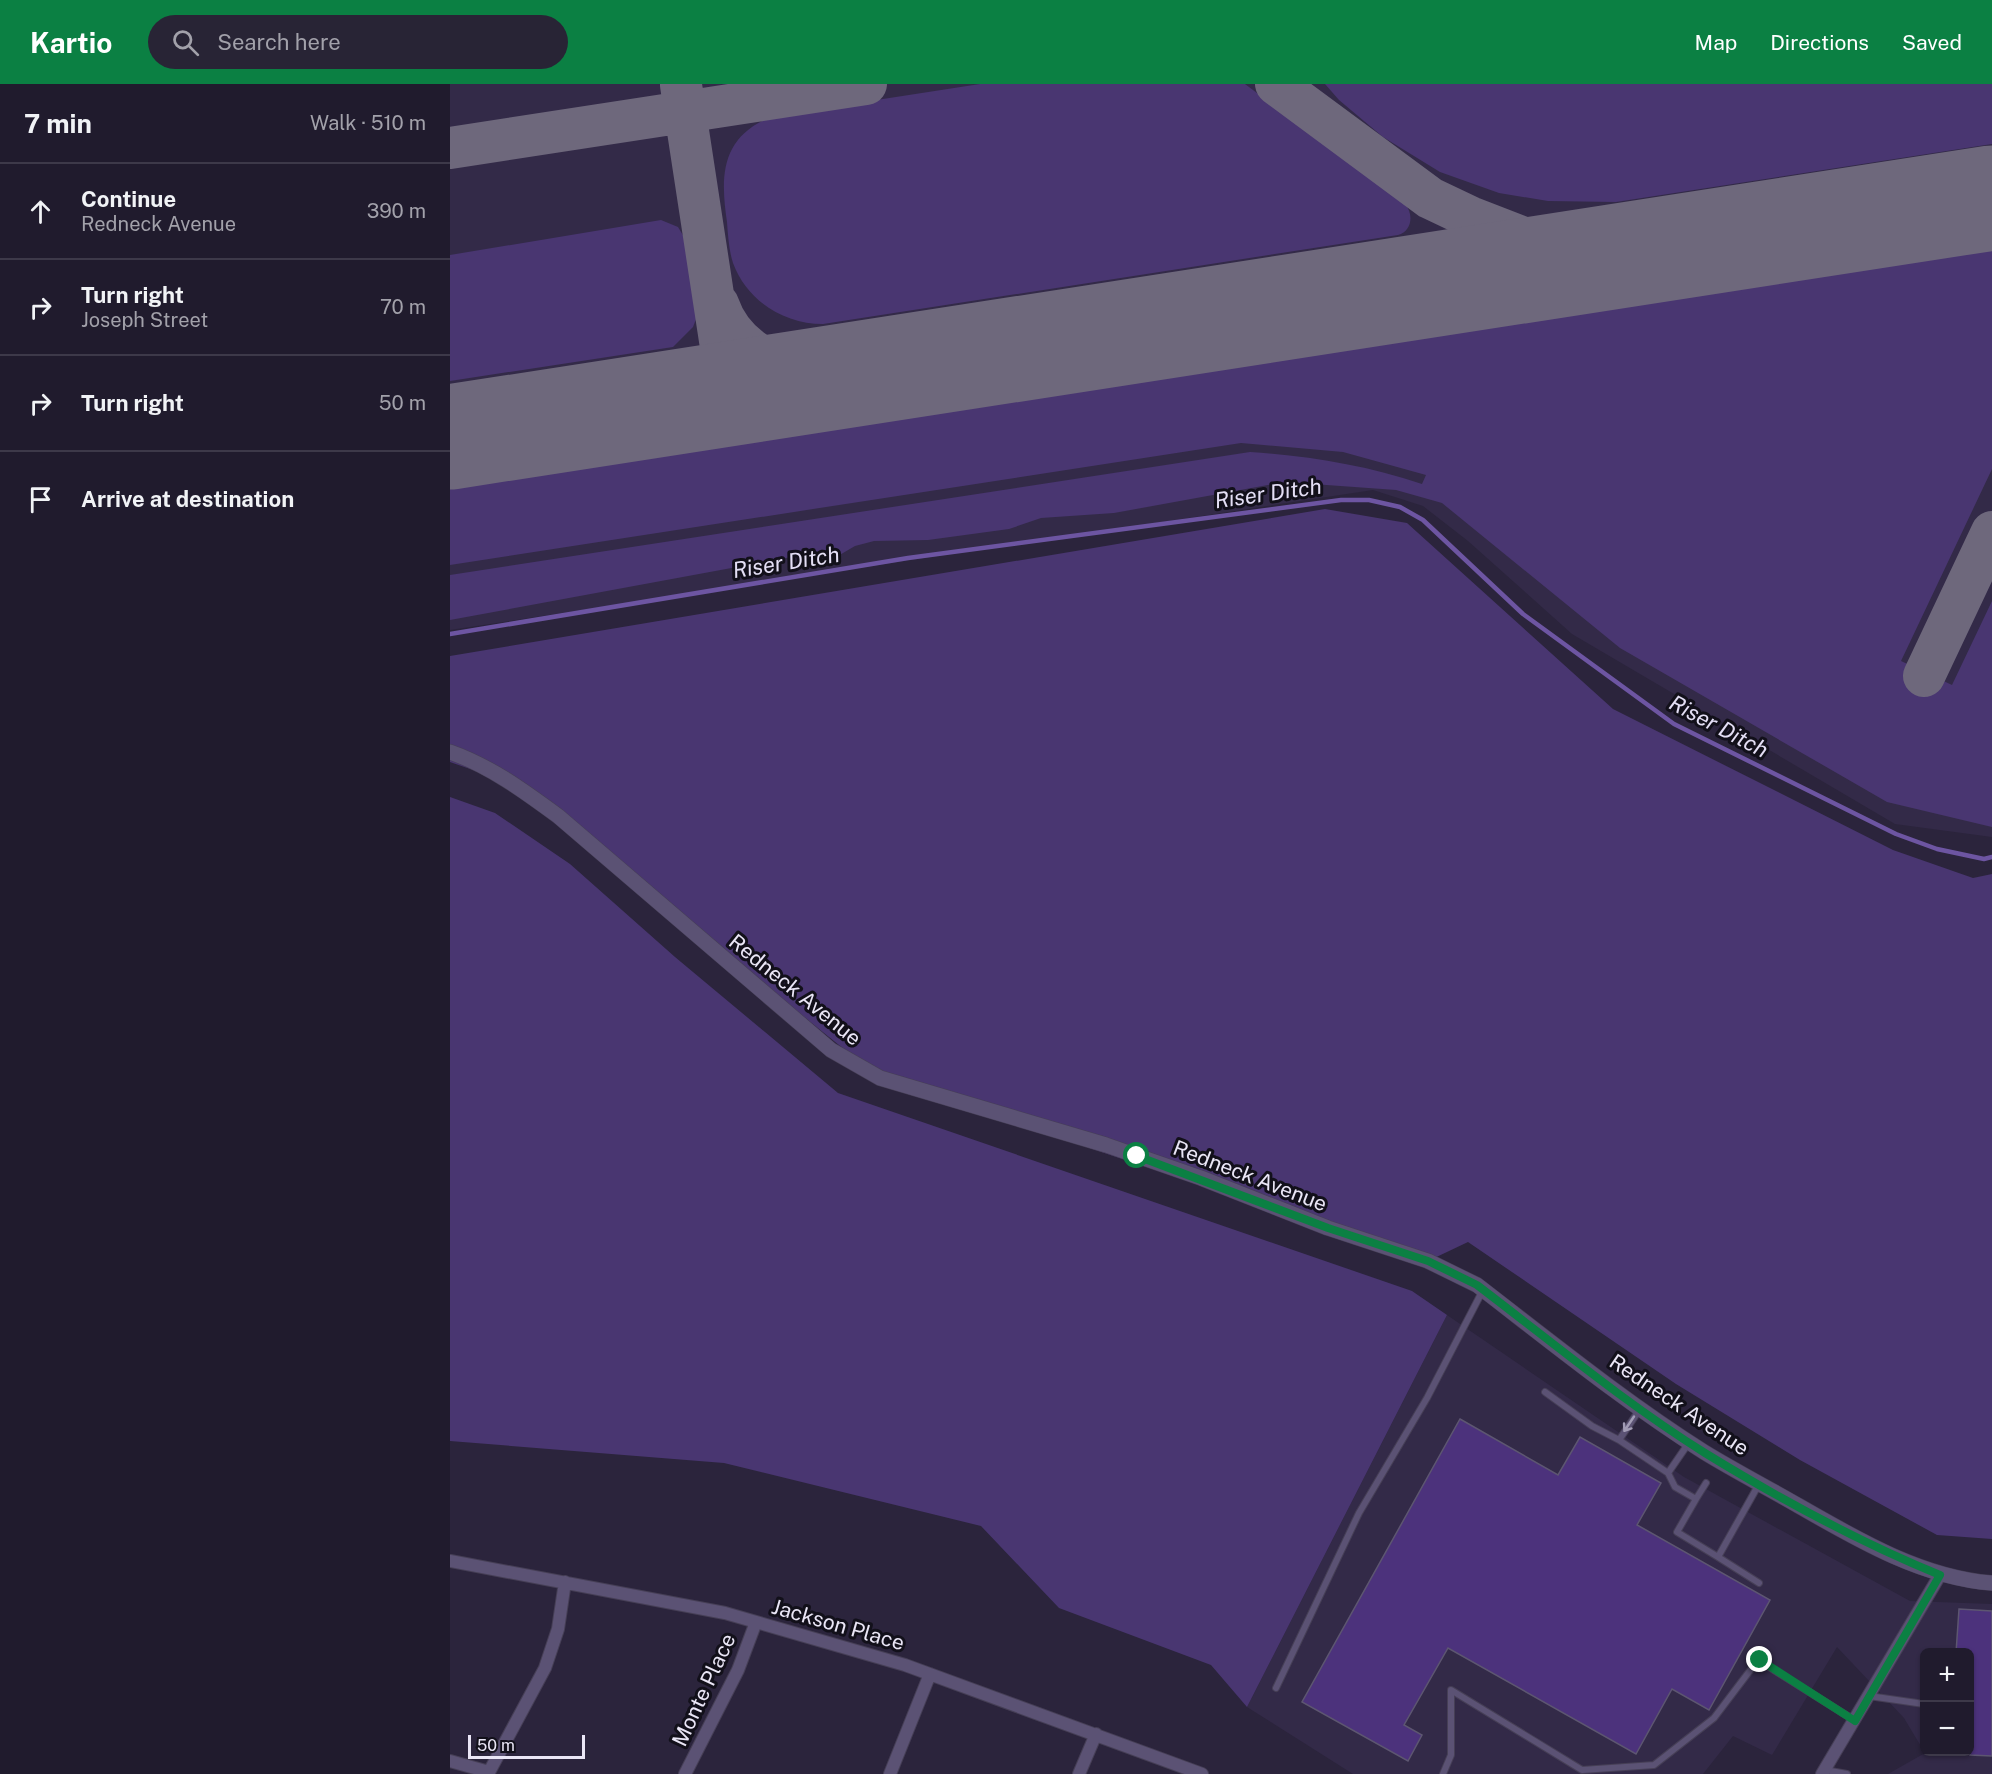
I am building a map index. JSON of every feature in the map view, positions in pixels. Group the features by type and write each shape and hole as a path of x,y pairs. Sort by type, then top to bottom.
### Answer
{"street":[{"name":"Redneck Avenue","path":"450,752 514,784 558,816 831,1050 871,1073 1106,1145 1453,1272 1483,1290 1640,1408 1690,1442 1829,1524 1940,1575 1992,1583"},
{"name":"Jackson Place","path":"450,1562 725,1613 930,1674 1202,1774"},
{"path":"1823,1772 1940,1575"},
{"path":"450,1761 488,1773 545,1668 558,1629 565,1582"},
{"name":"Monte Place","path":"685,1774 738,1670 756,1622"},
{"path":"890,1774 930,1674"},
{"path":"1079,1774 1096,1734"}],"lane":[{"path":"1276,1688 1359,1513 1427,1398 1483,1290"},
{"path":"1545,1392 1592,1426 1619,1440 1668,1473 1675,1487 1696,1499"},
{"path":"1619,1440 1640,1408"},
{"path":"1668,1473 1690,1442"},
{"path":"1706,1483 1677,1532 1759,1583"},
{"path":"1718,1557 1759,1483"},
{"path":"1443,1774 1451,1755 1451,1690 1581,1772 1654,1765 1714,1718 1758,1660 1855,1721"},
{"path":"1869,1696 1920,1703"},
{"path":"1823,1772 1847,1774"}],"shaded area":[{"path":"450,84 1992,84 1992,837 1895,824 1572,634 1468,541 1423,506 1373,490 450,630"},
{"path":"980,84 1245,84 1405,204 1410,212 1409,226 1398,235 823,324 794,320 781,315 757,299 747,289 733,263 728,238 724,188 728,159 743,134 756,124 773,116"},
{"path":"1325,84 1992,84 1992,144 1616,202 1548,201 1499,193 1440,172 1383,137 1339,100"},
{"path":"661,220 678,227 684,237 698,314 693,327 673,347 450,381 450,255"},
{"path":"1992,249 1992,469 1901,661 1952,685 1992,601 1992,827 1887,802 1620,648 1442,503 1396,490 1285,482 1114,513 1041,518 1009,529 928,540 874,541 855,546 831,560 802,555 450,620 450,575 1250,452 1337,462 1422,484 1426,475 1343,452 1241,443 450,565 450,487"},
{"path":"1325,509 1407,523 1613,709 1893,850 1973,878 1992,874 1992,1539 1937,1535 1800,1460 1676,1384 1468,1242 1428,1261 880,1078 514,784 450,762 450,656"},
{"path":"450,797 495,813 570,864 675,957 838,1093 1412,1291 1447,1315 1247,1707 1211,1665 1059,1608 981,1526 724,1463 450,1441"},
{"path":"1447,1315 1684,1477 1910,1601 1992,1604 1992,1774 1888,1774 1920,1756 1974,1756 1974,1648 1920,1648 1920,1744 1904,1718 1837,1647 1772,1755 1733,1736 1703,1774 1353,1774 1247,1707"}],"building":[{"path":"1460,1419 1558,1475 1580,1437 1661,1483 1637,1525 1770,1600 1709,1710 1672,1689 1636,1754 1448,1648 1404,1725 1422,1735 1408,1761 1302,1702"},
{"path":"1959,1609 1992,1611 1992,1756 1974,1755 1974,1648 1956,1648"}],"waterway":[{"name":"Riser Ditch","path":"450,634 908,558 1341,500 1369,500 1400,507 1423,520 1523,614 1674,724 1896,834 1937,849 1984,859 1992,857"}],"taxiway":[{"path":"450,148 866,84"},
{"path":"1276,84 1430,198 1470,217 1532,241 1603,249 1666,249"},
{"path":"681,85 721,347 709,378 686,400"},
{"path":"718,304 734,333 757,354 817,380"},
{"path":"1924,676 1992,532"}],"runway":[{"path":"450,437 1992,198"}],"route":[{"path":"1137,1156 1453,1272 1477,1285 1640,1408 1705,1453 1829,1524 1905,1561 1940,1575 1855,1721 1760,1660"}]}
